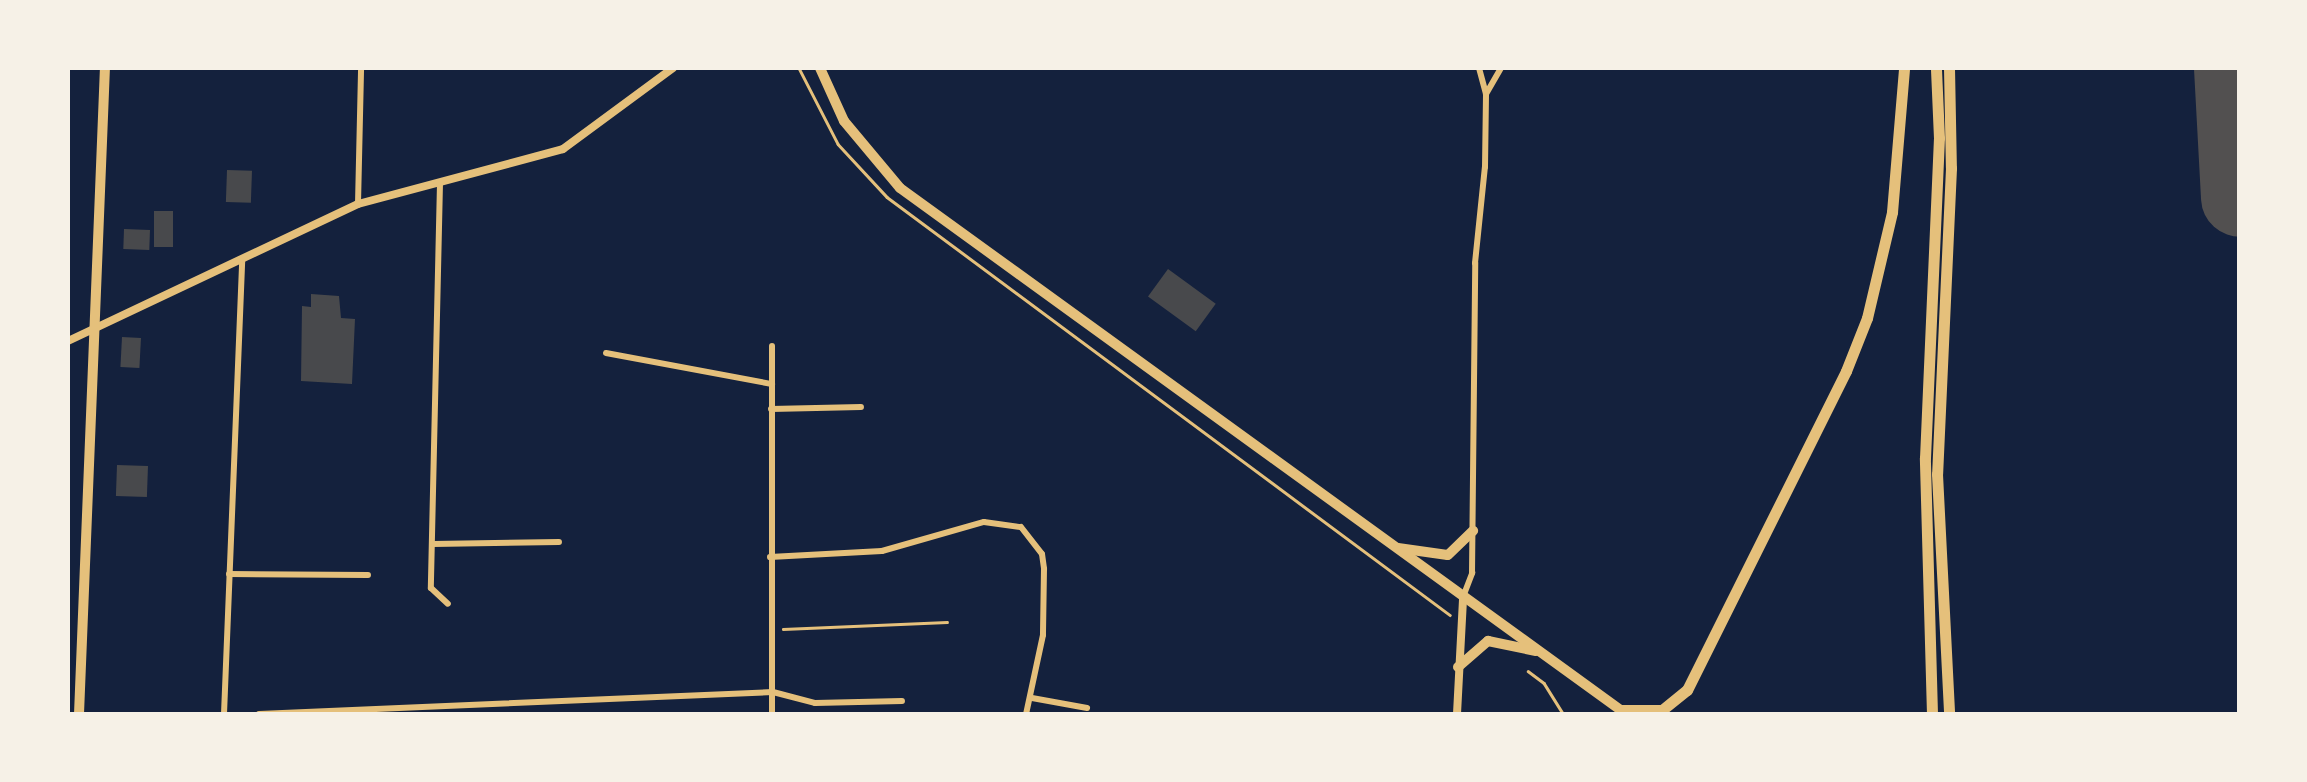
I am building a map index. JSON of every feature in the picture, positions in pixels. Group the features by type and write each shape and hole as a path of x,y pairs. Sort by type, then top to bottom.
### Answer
{"highway":[{"path":"1624,712 1662,710 1687,690 1846,371 1867,318 1892,212 1904,68"},
{"path":"1932,714 1925,442 1936,232 1936,68"},
{"path":"1949,68 1952,168 1936,474 1950,714"}],"main road":[{"path":"79,714 105,68"},
{"path":"820,68 844,122 900,188 1624,712"},
{"path":"1388,544 1436,557 1458,550 1473,532"},
{"path":"1458,667 1488,642 1540,652"}],"street":[{"path":"358,204 361,68"},
{"path":"68,341 358,204 563,149 672,68"},
{"path":"1457,714 1463,598 1473,532 1475,263 1486,94 1479,68"},
{"path":"1486,94 1501,68"},
{"path":"440,182 431,588 448,604"},
{"path":"224,714 242,259"},
{"path":"772,346 772,714"},
{"path":"606,353 772,384"},
{"path":"771,409 861,408"},
{"path":"770,557 882,552 984,522 1022,528 1042,554 1044,568 1042,635 1026,714"},
{"path":"434,544 559,542"},
{"path":"229,574 368,575"},
{"path":"258,714 772,692 815,703 902,701"},
{"path":"1032,698 1087,708"}],"path":[{"path":"799,68 838,144 887,197 1450,615"},
{"path":"772,630 947,622"},
{"path":"1528,671 1563,714"}],"building":[{"path":"227,170 252,171 251,203 226,202"},
{"path":"154,211 173,211 173,247 154,247"},
{"path":"124,229 150,230 149,250 123,249"},
{"path":"1168,269 1216,304 1196,331 1148,297"},
{"path":"311,294 339,296 341,318 355,319 352,384 301,381 302,306 311,307"},
{"path":"122,337 141,338 139,368 120,367"},
{"path":"117,465 148,466 147,497 116,496"}],"runway":[{"path":"2233,68 2240,198"}]}
